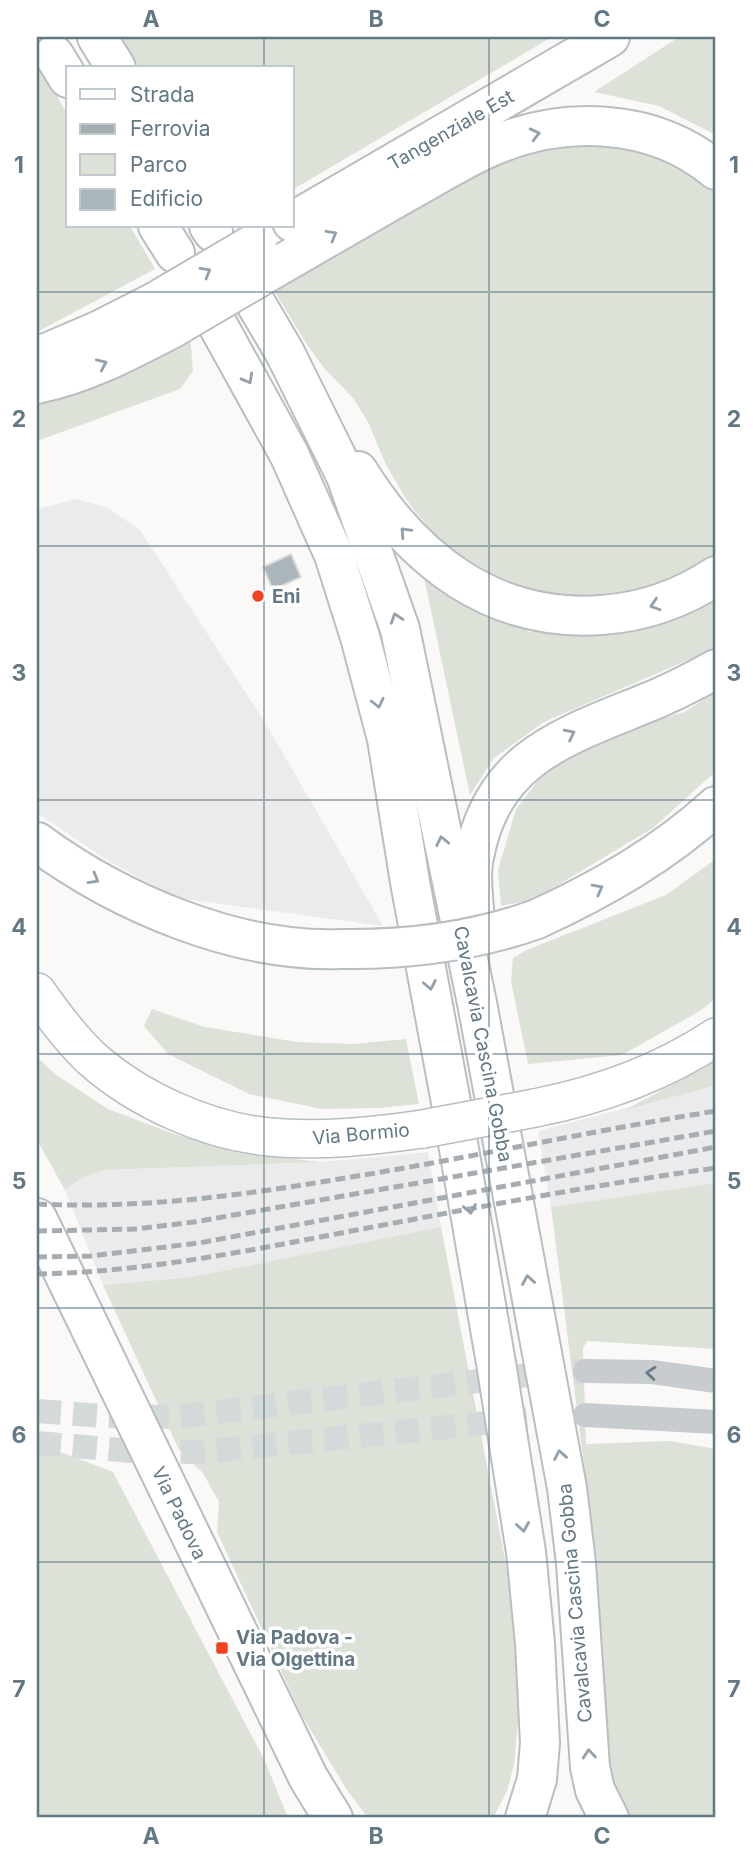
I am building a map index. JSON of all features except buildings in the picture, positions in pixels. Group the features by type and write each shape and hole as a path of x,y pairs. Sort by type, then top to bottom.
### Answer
{"main road":[{"path":"97,37 115,66"},
{"name":"Tangenziale Est","path":"294,221 610,37"},
{"path":"37,384 66,378 100,365 163,315 267,259 499,144 541,132 583,125 627,128 677,145 716,170"},
{"name":"Cavalcavia Cascina Gobba","path":"267,259 285,353 346,476 400,629 477,1003 566,1488 576,1563 592,1779 609,1818"},
{"path":"37,357 100,330 163,315"},
{"path":"215,320 289,454 334,555 360,637 387,739 496,1363 526,1552 535,1643 540,1743 537,1779 525,1818"},
{"path":"285,353 389,515 434,560 475,588 536,613 586,616 649,608 677,598 716,576"},
{"path":"477,1003 472,869 476,846 497,798 523,766 556,741 642,705 716,669"},
{"path":"37,842 89,876 131,899 198,924 262,942 299,947 404,948 483,936 537,919 622,877 668,847 716,806"},
{"name":"Via Bormio","path":"37,994 93,1059 168,1108 250,1135 291,1138 343,1138 423,1129 572,1101 629,1083 676,1062 716,1037"},
{"name":"Via Padova","path":"37,1218 326,1808"}],"street":[{"path":"585,1371 652,1372 716,1381"},
{"path":"585,1415 716,1422"}],"shaded area":[{"path":"76,499 108,508 140,530 266,724 383,926 177,898 110,862 37,813 37,509"},
{"path":"716,1085 716,1183 551,1207 538,1131"},
{"path":"428,1152 441,1227 192,1277 103,1285 65,1190 82,1178 104,1170 321,1162"}],"green space":[{"path":"120,37 552,37 294,189 294,66 138,66"},
{"path":"679,37 716,37 716,135 659,106 594,92"},
{"path":"37,67 42,69 66,112 66,228 131,228 155,269 37,332"},
{"path":"627,142 716,183 716,559 682,578 614,600 539,594 473,566 435,536 408,502 386,465 368,422 353,398 324,368 270,284 276,275 530,148"},
{"path":"190,332 193,371 180,389 37,441 37,403 67,393"},
{"path":"423,573 529,632 641,623 716,592 716,648 544,722 494,758 470,795"},
{"path":"716,692 716,771 653,828 533,900 501,906 498,870 516,809 551,764 612,733 684,712"},
{"path":"716,859 716,998 700,1011 622,1055 528,1064 511,981 513,958 529,949 666,895"},
{"path":"152,1009 205,1027 297,1042 353,1044 406,1039 419,1104 322,1109 249,1094 168,1054 144,1026"},
{"path":"37,1057 55,1074 108,1109 174,1134 238,1153 321,1162 104,1170 82,1178 65,1190 37,1140"},
{"path":"716,1061 716,1085 625,1110"},
{"path":"716,1183 716,1349 587,1341 583,1348 586,1444 669,1441 716,1449 716,1818 630,1818 607,1769 590,1511 551,1207"},
{"path":"441,1227 512,1596 521,1691 514,1765 507,1791 493,1818 368,1818 347,1790 302,1716 217,1532 219,1502 203,1473 179,1450 103,1285 192,1277"},
{"path":"37,1443 113,1472 265,1761 288,1818 37,1818"}],"tunnel":[{"path":"37,1411 174,1417 538,1374 585,1371"},
{"path":"37,1443 133,1451 199,1452 566,1415"}],"railway":[{"path":"37,1204 151,1203 264,1191 716,1111"},
{"path":"37,1231 135,1229 194,1222 716,1131"},
{"path":"37,1257 91,1256 199,1243 716,1147"},
{"path":"37,1274 192,1260 531,1198 716,1168"}],"place":[{"name":"Eni","path":"258,596"},
{"name":"Via Padova - Via Olgettina","path":"222,1648"}]}
